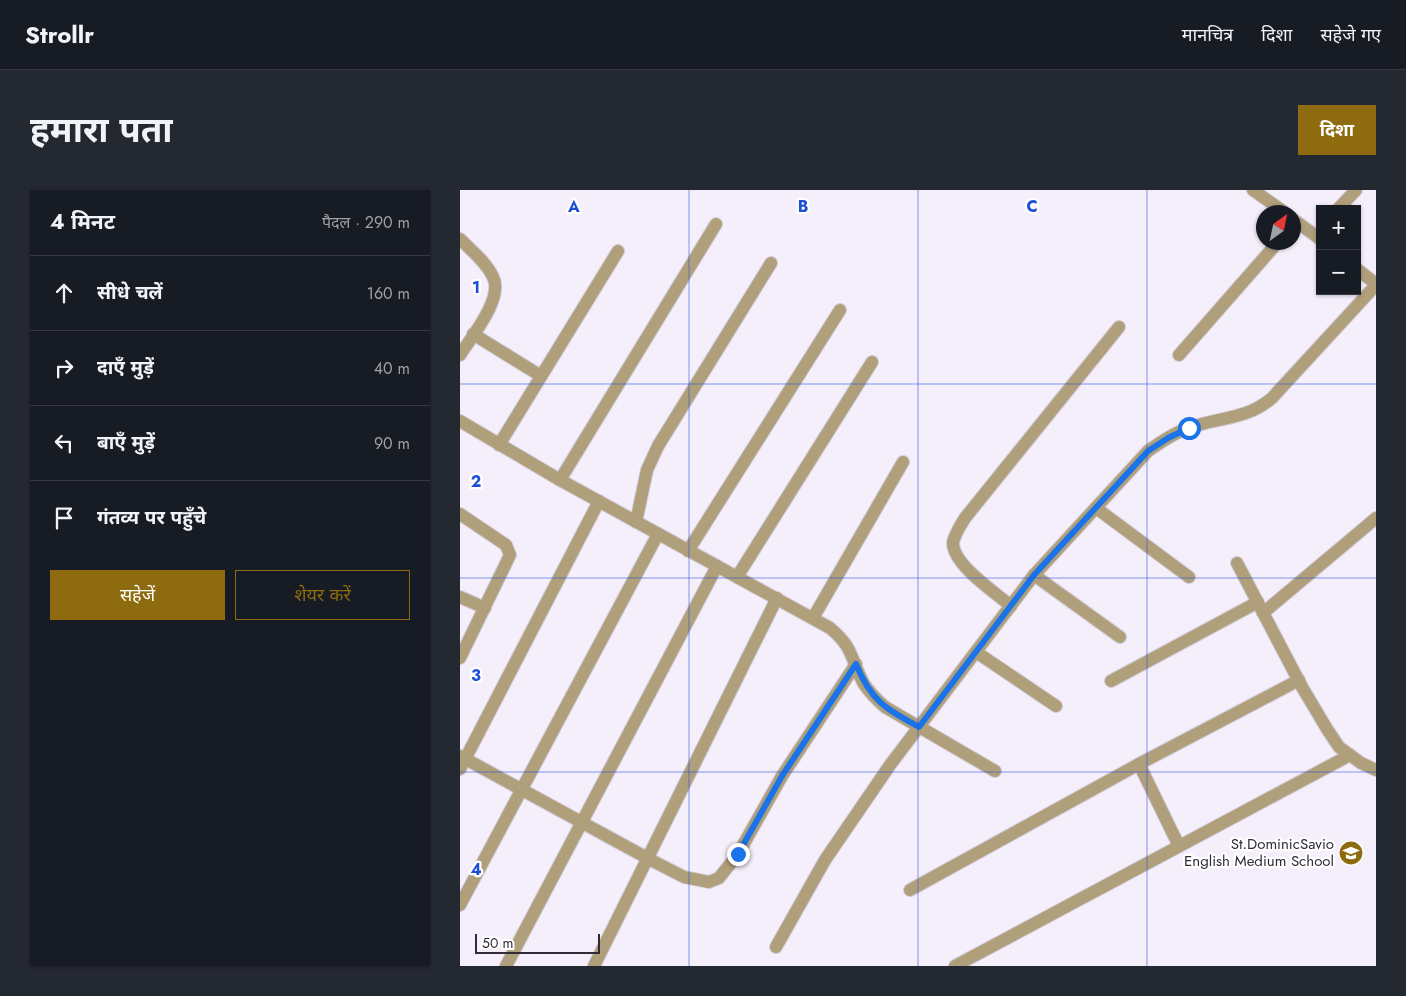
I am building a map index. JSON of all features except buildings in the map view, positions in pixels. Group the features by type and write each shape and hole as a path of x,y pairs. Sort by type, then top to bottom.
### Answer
{"street":[{"path":"1253,190 1274,205"},
{"path":"1342,205 1356,190"},
{"path":"560,480 716,224"},
{"path":"1301,226 1316,233"},
{"path":"460,239 486,266 494,278 497,290 493,302 460,355"},
{"path":"1179,355 1271,250"},
{"path":"499,444 618,251"},
{"path":"636,522 647,470 658,446 771,263"},
{"path":"776,947 825,860 870,793 1034,575 1148,451 1168,438 1189,428 1247,414 1260,408 1272,398 1376,284 1361,272"},
{"path":"688,551 840,310"},
{"path":"1011,606 966,569 956,556 953,544 957,531 965,518 1118,327"},
{"path":"473,334 541,376"},
{"path":"737,577 872,362"},
{"path":"460,421 560,480 813,618 842,638 849,648 870,693 885,707 994,771"},
{"path":"813,618 903,462"},
{"path":"599,501 462,761 522,790 649,859 697,881 709,882 719,878 738,854 782,776 856,664"},
{"path":"1096,508 1189,577"},
{"path":"460,514 506,545 510,550 508,563 460,658"},
{"path":"1112,681 1261,607 1376,518"},
{"path":"460,905 658,534"},
{"path":"1237,562 1298,680 1339,747 1361,763 1376,770"},
{"path":"506,966 717,566"},
{"path":"1034,575 1120,637"},
{"path":"460,596 485,608"},
{"path":"594,966 649,859 777,598"},
{"path":"976,652 1056,706"},
{"path":"910,890 1139,764 1298,680"},
{"path":"955,966 1350,755"},
{"path":"1139,764 1179,846"}],"place":[{"name":"St.DominicSavio English Medium School","path":"1351,853"}],"route":[{"path":"738,854 782,776 856,664 863,682 870,693 885,707 919,727 1034,575 1148,451 1168,438 1189,428"}]}
